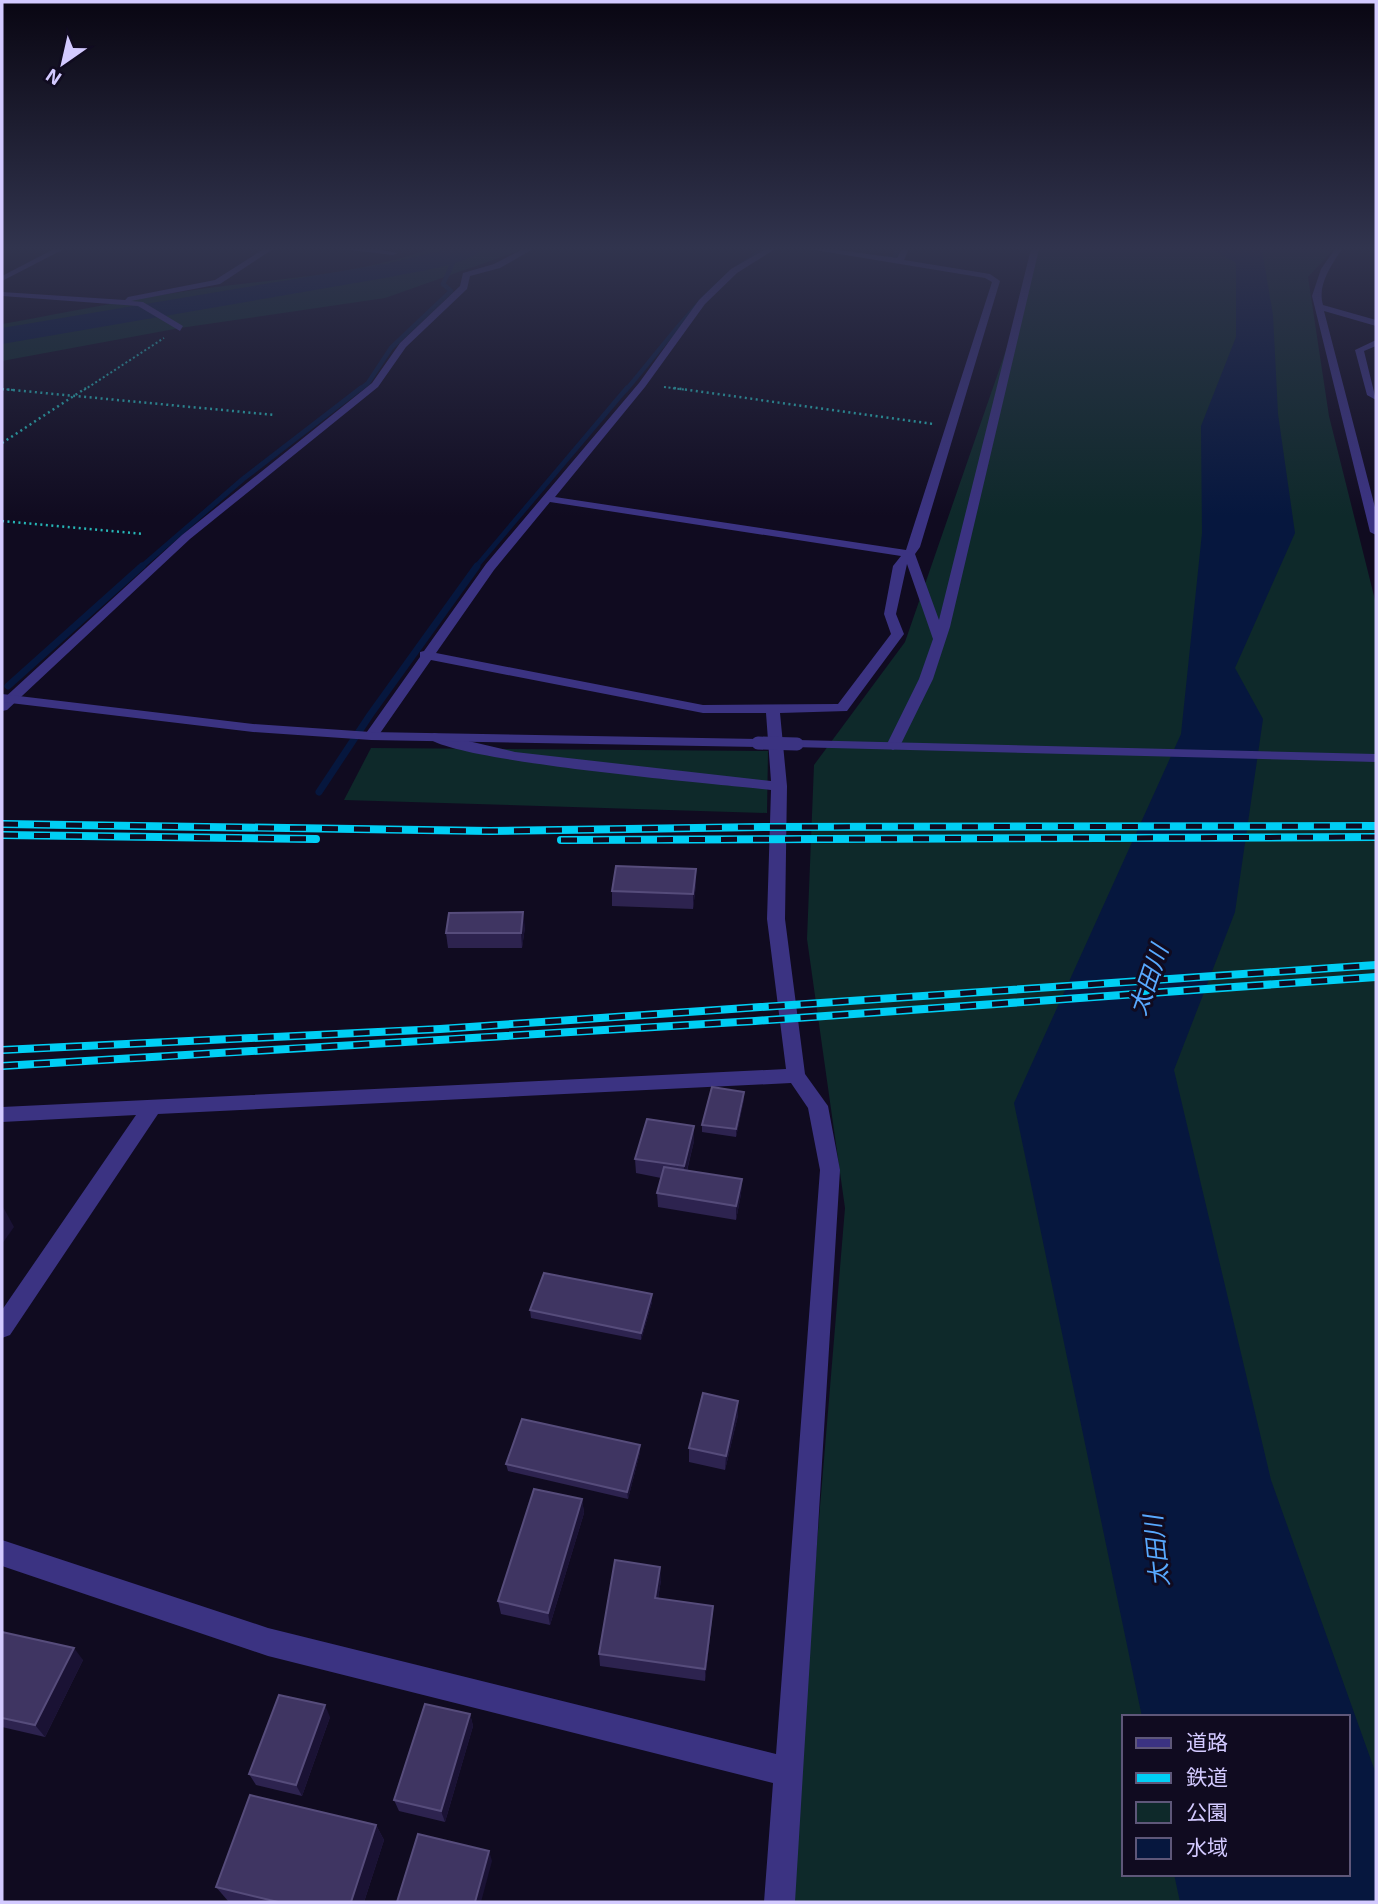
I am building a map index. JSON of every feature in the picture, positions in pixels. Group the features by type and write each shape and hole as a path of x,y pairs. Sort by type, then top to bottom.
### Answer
{"street":[{"path":"5,701 186,537 376,385 411,338"},
{"path":"371,736 425,655 489,568 549,499 676,338"},
{"path":"425,655 703,709 842,708 898,634 890,614 899,566 914,547 978,338"},
{"path":"898,746 940,639 1013,338"},
{"path":"1328,338 1376,532"},
{"path":"1376,343 1359,350 1372,395 1376,397"},
{"path":"549,499 909,554"},
{"path":"909,554 940,639"},
{"path":"5,701 253,728 371,736 1376,758"},
{"path":"774,710 779,786 776,919 796,1076 818,1106 830,1170 780,1902"},
{"path":"434,737 451,743 515,755 779,786"},
{"path":"2,1114 796,1076"},
{"path":"2,1328 153,1106"},
{"path":"2,1553 268,1642 789,1772"}],"path":[{"path":"2,443 165,338"},
{"path":"642,384 951,426"},
{"path":"2,389 275,415"},
{"path":"2,521 144,534"}],"green space":[{"path":"2,338 127,338 2,361"},
{"path":"1010,338 1317,338 1329,416 1376,604 1376,1902 787,1902 845,1208 807,939 814,765 905,642"},
{"path":"371,748 768,751 767,813 344,800"}],"water":[{"name":"太田川","path":"1236,338 1274,338 1278,414 1295,533 1235,668 1263,719 1235,912 1174,1070 1271,1480 1376,1774 1376,1902 1180,1902 1174,1876 1350,1876 1350,1715 1142,1715 1014,1103 1181,734 1202,533 1201,426"}],"building":[{"path":"616,866 696,869 693,894 612,891"},
{"path":"523,912 521,933 446,933 449,913"},
{"path":"712,1087 744,1092 736,1129 702,1125"},
{"path":"647,1119 694,1126 684,1166 635,1159"},
{"path":"664,1167 742,1179 736,1206 657,1193"},
{"path":"544,1273 652,1294 641,1333 530,1310"},
{"path":"703,1393 738,1401 726,1456 689,1448"},
{"path":"522,1419 640,1445 627,1492 506,1464"},
{"path":"534,1489 582,1499 548,1613 498,1601"},
{"path":"615,1560 660,1567 655,1598 713,1606 705,1669 599,1654"},
{"path":"2,1632 74,1648 35,1725 2,1718"},
{"path":"279,1695 325,1705 296,1785 249,1774"},
{"path":"425,1704 470,1714 441,1811 394,1800"},
{"path":"250,1795 376,1825 351,1902 278,1902 216,1887"},
{"path":"418,1834 489,1851 475,1902 397,1902"}],"waterway":[{"path":"359,390 368,383 391,348 402,338"},
{"path":"626,390 669,338"},
{"path":"140,568 243,479 361,388"},
{"path":"475,568 627,388"},
{"path":"8,686 142,566"},
{"path":"319,792 370,715 477,566"}],"railway":[{"path":"2,824 490,831 763,827 1376,826"},
{"path":"2,835 316,839"},
{"path":"561,840 1376,837"},
{"path":"2,1050 440,1029 1376,965"},
{"path":"2,1066 755,1021 1376,977"}]}
